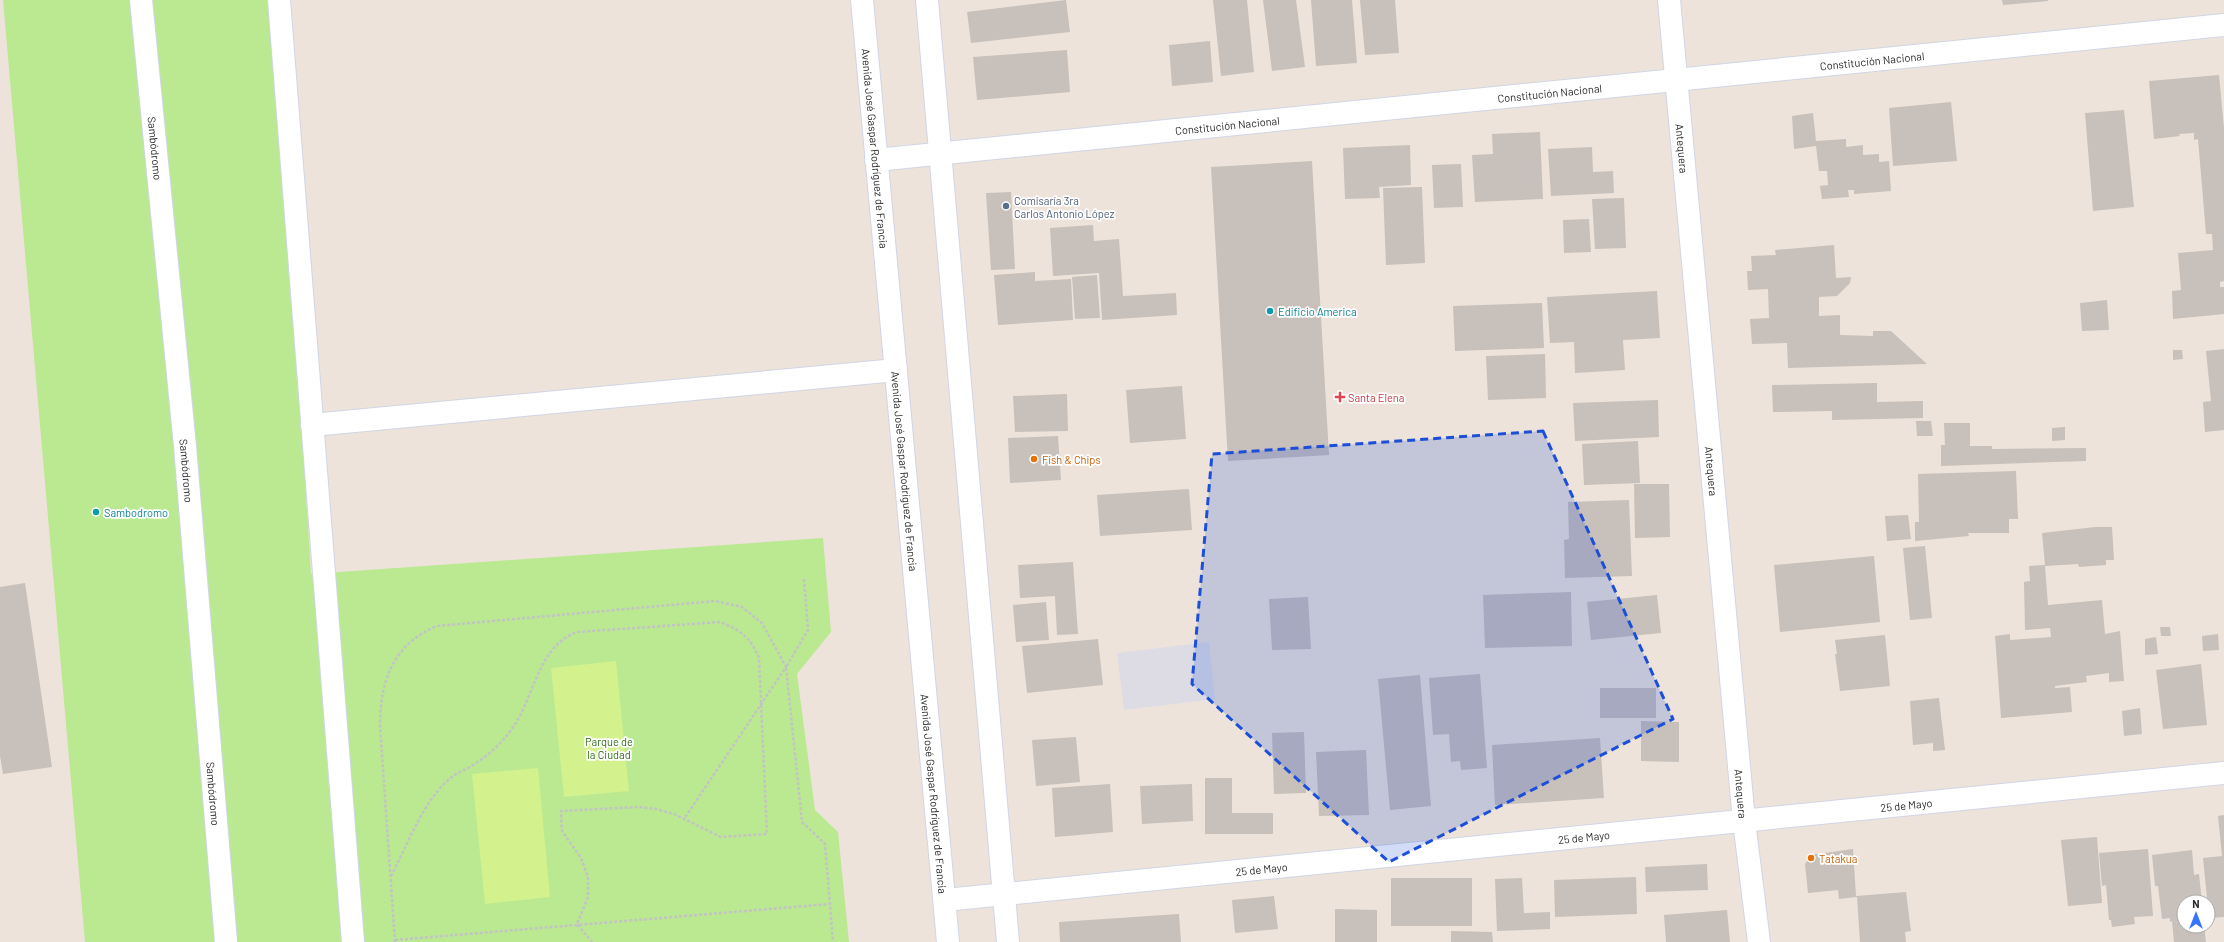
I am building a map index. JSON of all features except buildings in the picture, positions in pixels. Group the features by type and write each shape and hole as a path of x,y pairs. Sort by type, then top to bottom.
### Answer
{"street":[{"name":"Sambódromo","path":"141,0 185,446 226,942"},
{"path":"279,0 353,942"},
{"name":"Avenida José Gaspar Rodríguez de Francia","path":"862,0 948,942"},
{"path":"927,0 1008,942"},
{"name":"Antequera","path":"1669,0 1675,80 1744,821 1759,942"},
{"name":"Constitución Nacional","path":"876,160 2224,25"},
{"path":"312,425 896,370"},
{"name":"25 de Mayo","path":"945,900 2224,773"}],"path":[{"path":"684,818 786,667 808,630 804,579"},
{"path":"830,904 577,924 395,941 380,700 385,680 394,662 421,633 437,626 715,601 742,607 762,623 786,667 802,822 825,844 833,942"},
{"path":"391,876 428,805 444,783 458,771 476,764 497,746 513,727 528,702 534,681 551,650 567,636 577,632 720,622 737,629 752,642 759,658 767,834 721,837 684,818 656,809 639,807 561,811 562,831 581,858 588,877 588,897 577,924"},
{"path":"577,924 592,942"}],"highlighted area":[{"path":"1543,431 1673,719 1389,862 1192,684 1212,454"}],"shaded area":[{"path":"1209,642 1215,699 1124,710 1117,653"}],"green space":[{"name":"Parque de la Ciudad","path":"3,0 275,0 311,574 823,538 831,632 797,674 815,810 838,832 849,942 85,942"},
{"name":"Parque de la Ciudad","path":"616,661 629,791 564,797 551,668"},
{"path":"538,768 550,897 485,904 472,774"}],"place":[{"name":"Comisaría 3ra Carlos Antonio López","path":"1006,206"},
{"name":"Edificio America","path":"1270,311"},
{"name":"Santa Elena","path":"1340,397"},
{"name":"Fish & Chips","path":"1034,459"},
{"name":"Sambodromo","path":"96,512"},
{"name":"Tatakua","path":"1811,858"}]}
